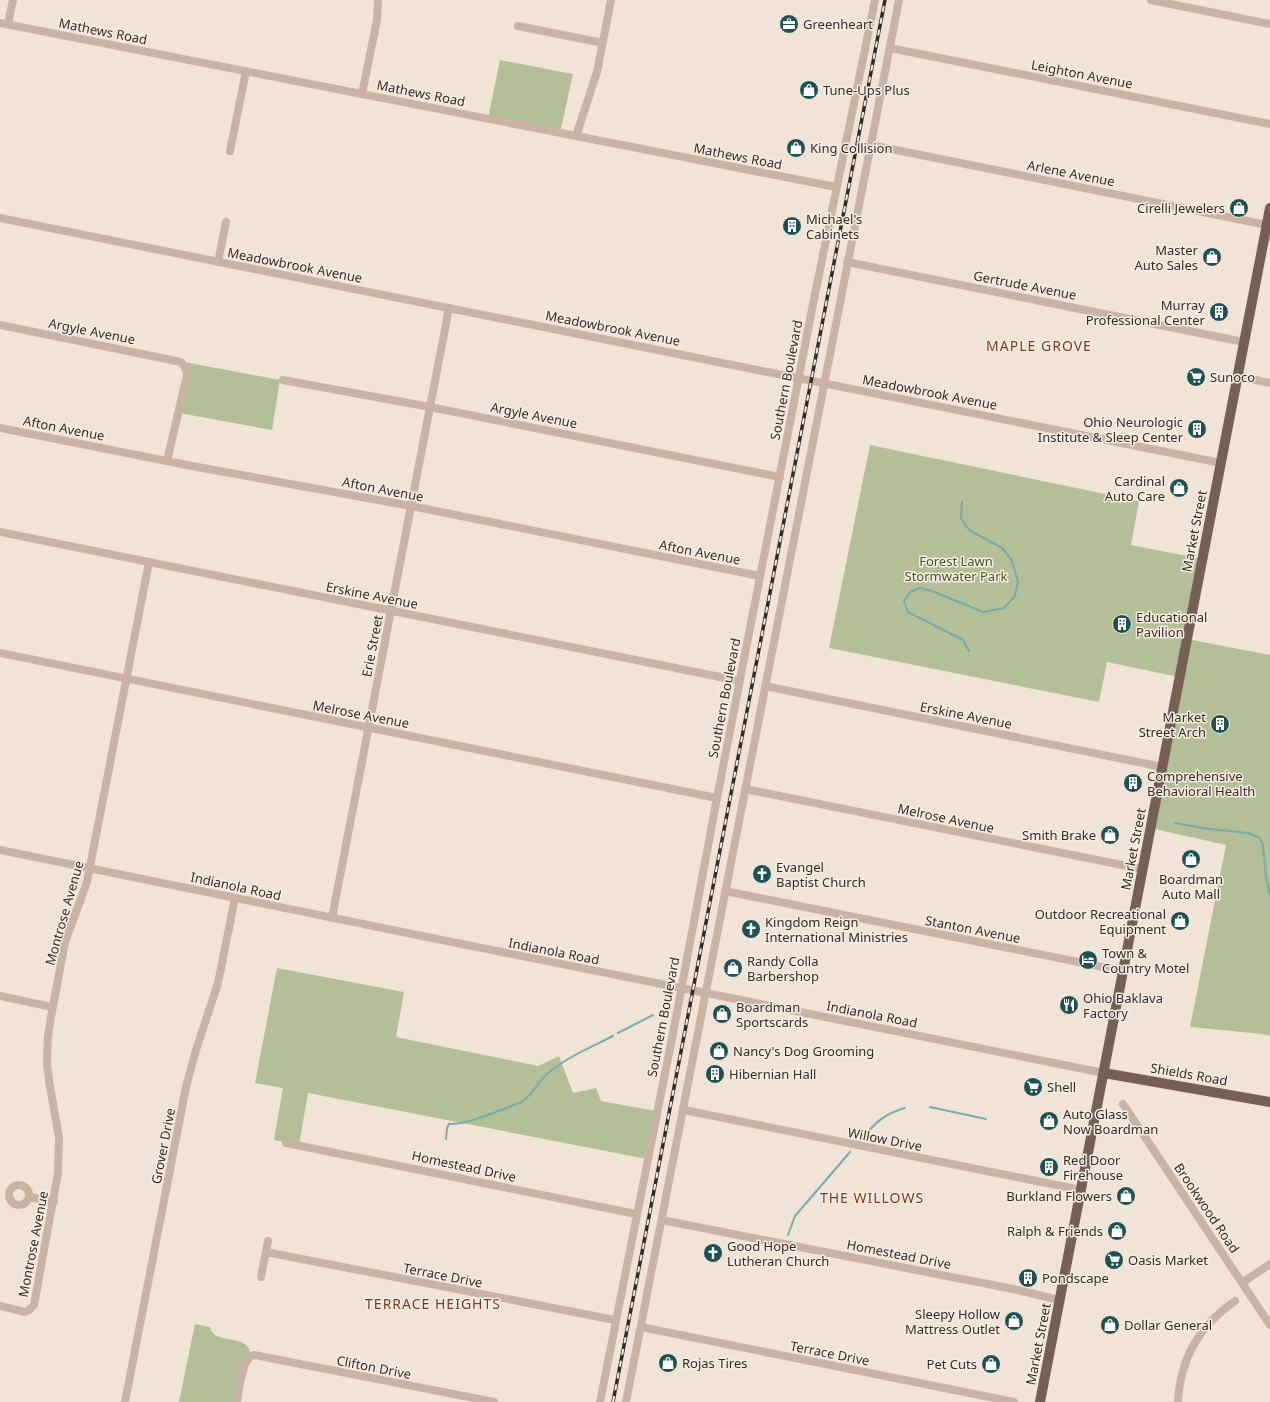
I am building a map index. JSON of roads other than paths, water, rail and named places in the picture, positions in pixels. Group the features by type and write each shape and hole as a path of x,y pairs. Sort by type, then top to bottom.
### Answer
{"main road":[{"name":"Market Street","path":"1040,1402 1081,1190 1085,1162 1104,1073 1270,208"},
{"name":"Shields Road","path":"1104,1073 1270,1102"}],"street":[{"path":"4,24 13,0"},
{"path":"362,94 376,20 378,0"},
{"path":"576,136 597,72 612,0"},
{"name":"Southern Boulevard","path":"600,1402 836,187 851,122 875,0"},
{"path":"626,1402 899,0"},
{"path":"1151,0 1270,24"},
{"name":"Mathews Road","path":"4,24 836,187"},
{"path":"518,26 603,43"},
{"name":"Leighton Avenue","path":"890,48 1270,124"},
{"path":"230,151 246,71"},
{"name":"Arlene Avenue","path":"870,145 1267,225"},
{"name":"Meadowbrook Avenue","path":"0,218 1221,463"},
{"path":"218,262 226,222"},
{"name":"Gertrude Avenue","path":"848,262 1244,342"},
{"name":"Erie Street","path":"332,918 449,308"},
{"name":"Argyle Avenue","path":"0,325 179,361 183,364 187,375 168,461"},
{"path":"1237,376 1270,383"},
{"name":"Argyle Avenue","path":"283,380 430,406 780,477"},
{"name":"Afton Avenue","path":"0,428 411,506 760,576"},
{"name":"Erskine Avenue","path":"0,532 740,681"},
{"name":"Montrose Avenue","path":"0,1306 25,1312 34,1305 54,1202 60,1150 58,1125 49,1081 47,1062 48,1036 52,1007 65,942 83,896 90,868 149,562"},
{"name":"Melrose Avenue","path":"0,653 717,798"},
{"name":"Erskine Avenue","path":"765,686 1162,767"},
{"name":"Melrose Avenue","path":"745,789 1142,869"},
{"name":"Indianola Road","path":"0,850 705,994 1104,1073"},
{"name":"Stanton Avenue","path":"725,891 1123,971"},
{"name":"Grover Drive","path":"125,1402 186,1087 196,1050 218,983 235,898"},
{"path":"0,996 52,1007"},
{"name":"Brookwood Road","path":"1123,1104 1270,1325"},
{"name":"Willow Drive","path":"684,1110 1081,1190"},
{"name":"Homestead Drive","path":"286,1143 636,1214"},
{"path":"30,1197 54,1202"},
{"name":"Homestead Drive","path":"662,1220 1060,1300"},
{"path":"261,1277 268,1241"},
{"name":"Terrace Drive","path":"266,1252 615,1320"},
{"path":"1242,1283 1270,1264"},
{"path":"1178,1402 1182,1370 1197,1339 1218,1314 1235,1301"},
{"name":"Terrace Drive","path":"641,1327 1014,1402"},
{"name":"Clifton Drive","path":"237,1402 244,1365 250,1356 494,1402"}],"waterway":[{"path":"962,502 961,518 969,530 1002,548 1011,559 1018,581 1015,596 1004,608 983,612 932,591 920,588 910,592 904,601 908,612 963,640 969,651"},
{"path":"1175,823 1202,828 1248,833 1260,838 1263,845 1266,877 1270,896"},
{"path":"618,1033 653,1015"},
{"path":"446,1139 449,1124 457,1124 475,1119 522,1102 529,1096 543,1078 562,1063 578,1053 613,1036"},
{"path":"930,1107 986,1119"},
{"path":"860,1141 880,1120 897,1110 905,1108"},
{"path":"788,1235 795,1216 850,1152"}],"railway":[{"path":"613,1402 885,0"}],"place":[{"name":"Greenheart","path":"789,24"},
{"name":"Tune-Ups Plus","path":"809,90"},
{"name":"King Collision","path":"796,148"},
{"name":"Cirelli Jewelers","path":"1239,208"},
{"name":"Michael's Cabinets","path":"792,226"},
{"name":"Master Auto Sales","path":"1212,257"},
{"name":"Murray Professional Center","path":"1219,312"},
{"name":"Sunoco","path":"1196,377"},
{"name":"Ohio Neurologic Institute & Sleep Center","path":"1197,429"},
{"name":"Cardinal Auto Care","path":"1179,488"},
{"name":"Educational Pavilion","path":"1122,624"},
{"name":"Market Street Arch","path":"1220,724"},
{"name":"Comprehensive Behavioral Health","path":"1133,783"},
{"name":"Smith Brake","path":"1110,835"},
{"name":"Boardman Auto Mall","path":"1191,859"},
{"name":"Evangel Baptist Church","path":"762,874"},
{"name":"Outdoor Recreational Equipment","path":"1180,921"},
{"name":"Kingdom Reign International Ministries","path":"751,929"},
{"name":"Town & Country Motel","path":"1088,960"},
{"name":"Randy Colla Barbershop","path":"733,968"},
{"name":"Ohio Baklava Factory","path":"1069,1005"},
{"name":"Boardman Sportscards","path":"722,1014"},
{"name":"Nancy's Dog Grooming","path":"719,1051"},
{"name":"Hibernian Hall","path":"715,1074"},
{"name":"Shell","path":"1033,1087"},
{"name":"Auto Glass Now Boardman","path":"1049,1121"},
{"name":"Red Door Firehouse","path":"1049,1167"},
{"name":"Burkland Flowers","path":"1126,1196"},
{"name":"Ralph & Friends","path":"1117,1231"},
{"name":"Good Hope Lutheran Church","path":"713,1253"},
{"name":"Oasis Market","path":"1114,1260"},
{"name":"Pondscape","path":"1028,1278"},
{"name":"Sleepy Hollow Mattress Outlet","path":"1014,1321"},
{"name":"Dollar General","path":"1110,1325"},
{"name":"Rojas Tires","path":"668,1363"},
{"name":"Pet Cuts","path":"991,1364"}],"district":[{"name":"MAPLE GROVE","path":"1039,345"},
{"name":"THE WILLOWS","path":"872,1197"},
{"name":"TERRACE HEIGHTS","path":"433,1303"}],"park label":[{"name":"Forest Lawn Stormwater Park","path":"956,568"}]}
